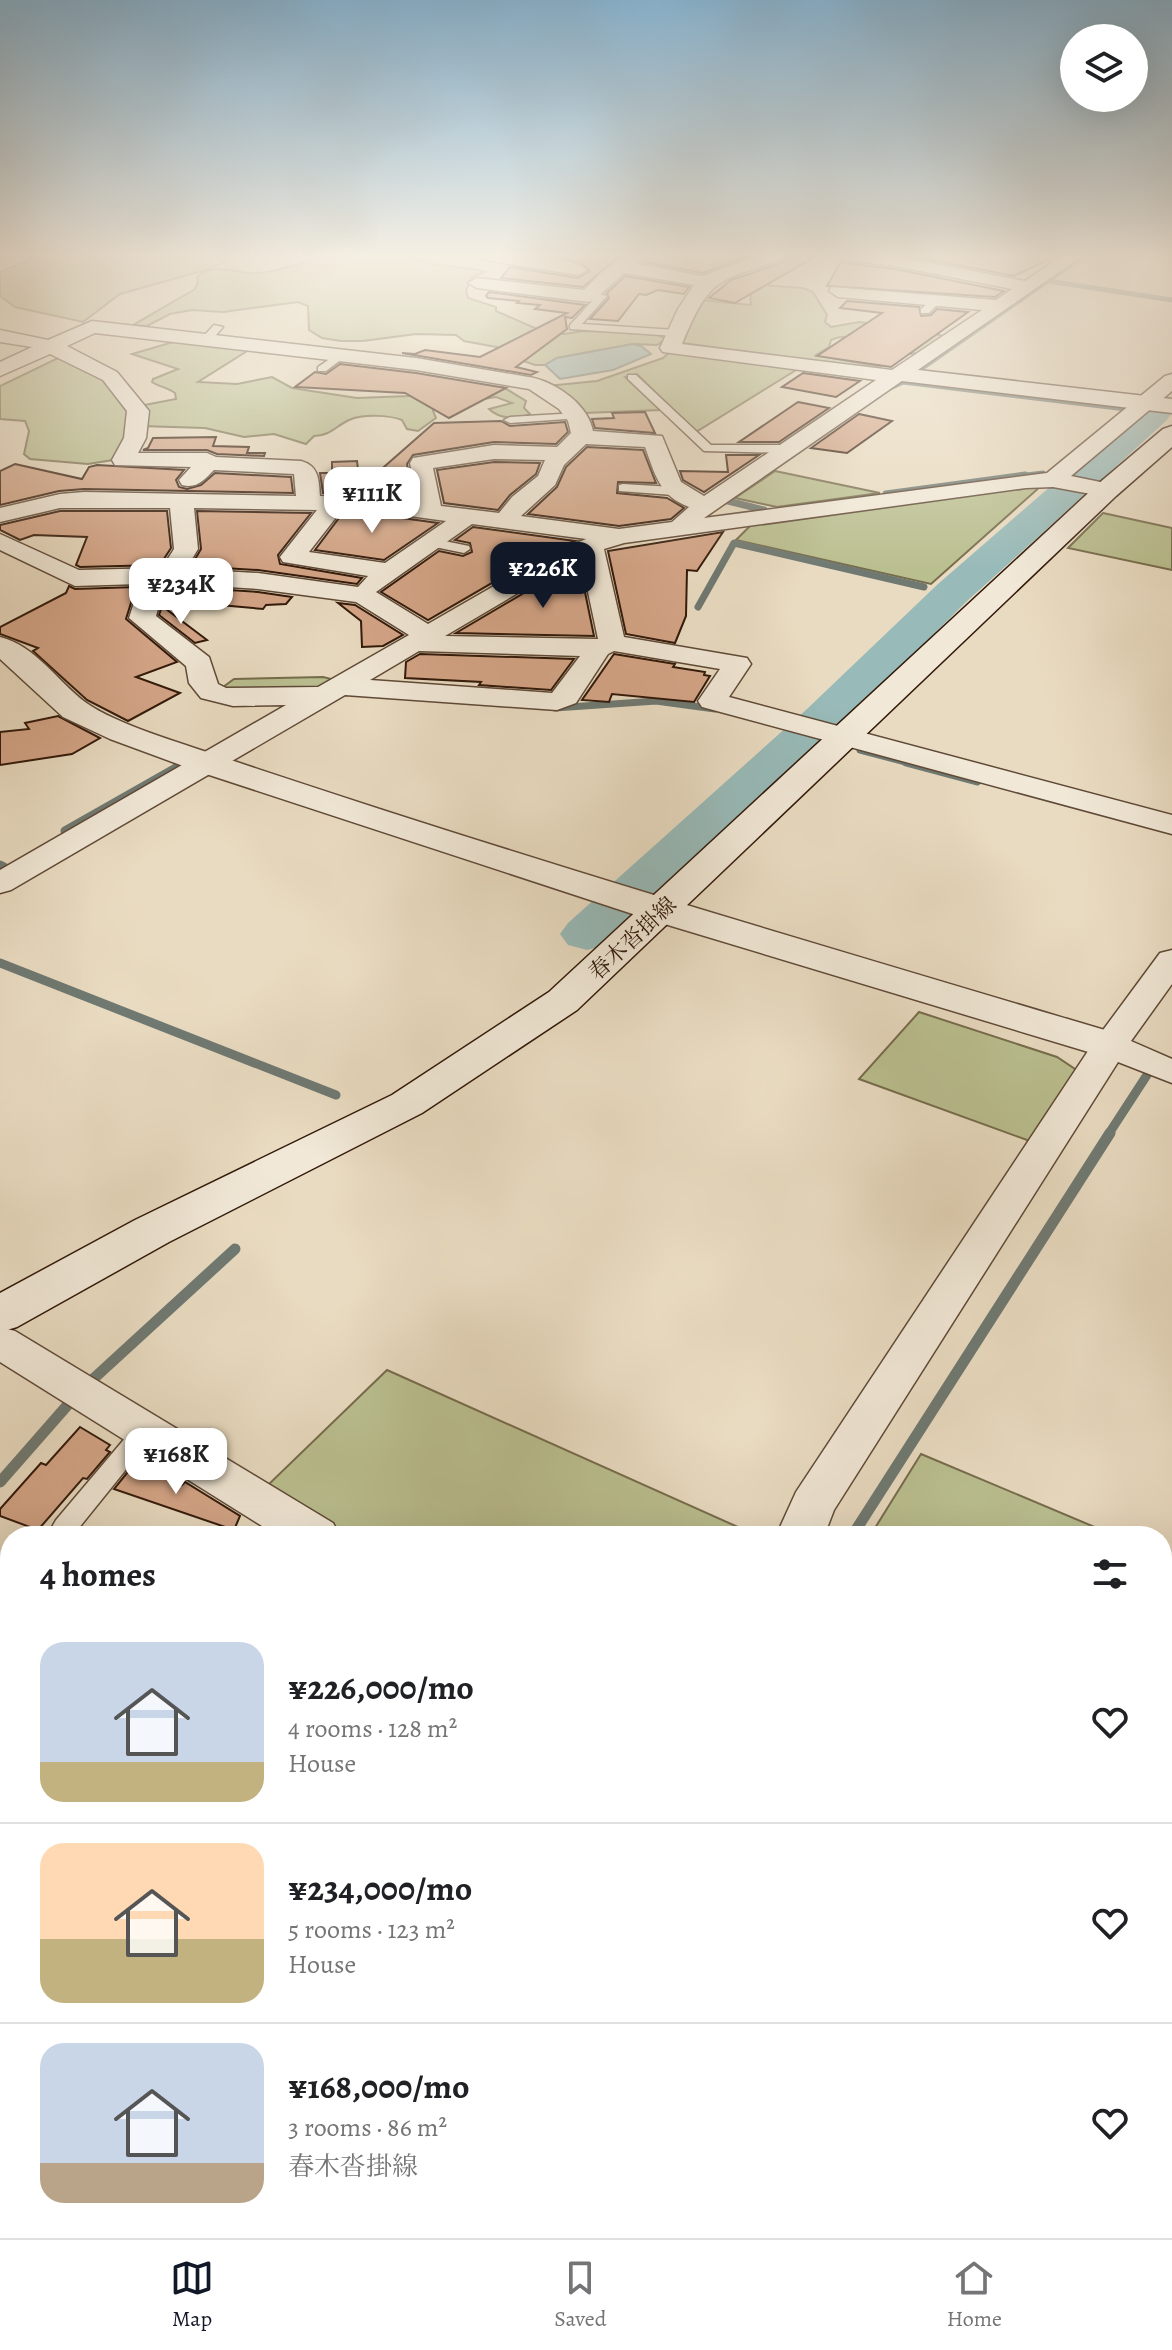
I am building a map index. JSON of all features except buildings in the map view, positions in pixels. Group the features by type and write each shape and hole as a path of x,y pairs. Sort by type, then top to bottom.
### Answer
{"main road":[{"path":"899,376 1172,406"},
{"name":"春木沓掛線","path":"1,1337 152,1231 407,1104 563,1001 1107,490 1172,434"},
{"path":"0,646 15,655 75,710 122,732 206,763 662,911 1110,1045"}],"street":[{"path":"0,370 22,359"},
{"path":"76,359 110,376 138,411 135,438 123,460 207,460 209,463 301,468 308,477 308,502"},
{"path":"366,359 524,381 546,388 574,436"},
{"path":"764,359 899,376"},
{"path":"681,526 707,505 923,359"},
{"path":"1053,480 1172,380"},
{"path":"507,520 515,504 549,479 554,464 574,436"},
{"path":"430,510 421,463 574,436 654,441 673,491 707,505"},
{"path":"209,463 194,474 177,501 186,549 162,576 142,618 199,663 202,683 210,692 232,697 332,690 557,702 566,697 605,646 591,545"},
{"path":"0,883 553,562 591,545 621,536 681,526 1053,480 1107,490"},
{"path":"0,515 60,501 308,502 430,510 621,536"},
{"path":"335,503 292,557 387,571"},
{"path":"363,595 387,571 469,515"},
{"path":"0,541 75,578 162,576 258,581 363,595 422,639 605,646 737,664 712,701 843,739 1172,825"},
{"path":"804,1526 813,1505 1110,1045 1172,960"},
{"path":"1110,1045 1172,1072"},
{"path":"1,1337 59,1377 300,1526"}],"lane":[{"path":"322,369 336,359"},
{"path":"632,377 708,449 789,449"},
{"path":"510,420 574,436"},
{"path":"623,488 673,491"},
{"path":"430,542 464,549"},
{"path":"66,1526 145,1430"}],"green space":[{"path":"55,359 65,359 105,377 132,411 129,437 113,460 88,464 30,459 24,454 29,431 25,421 0,419 0,386"},
{"path":"149,359 234,359 198,382 237,384 272,377 292,388 357,398 488,393 503,387 526,401 524,408 530,414 514,418 498,415 489,409 512,403 496,397 436,407 433,411 436,418 418,431 407,429 397,418 361,417 314,436 306,444 274,434 244,437 205,428 141,426 139,406 176,399 175,393 152,382 153,379 178,369"},
{"path":"520,359 555,359 545,365"},
{"path":"659,359 740,359 801,367 696,432 637,374 625,377 660,410 584,413 547,386 597,381"},
{"path":"805,359 840,359 880,367"},
{"path":"775,471 880,493 777,507 735,498"},
{"path":"1034,484 1041,486 931,584 736,540 753,523"},
{"path":"1103,513 1172,528 1172,570 1068,548"},
{"path":"234,679 331,679 332,686 238,691 223,687"},
{"path":"919,1012 1057,1057 1084,1075 1038,1144 859,1079"},
{"path":"387,1370 736,1526 334,1526 268,1485"},
{"path":"921,1454 1092,1526 876,1526"}],"water":[{"path":"555,359 638,359 613,370 560,379 545,365"}],"waterway":[{"path":"921,369 935,359"},
{"path":"890,388 903,382 1126,409"},
{"path":"587,934 823,719 952,593 1154,414"},
{"path":"1086,461 1106,456"},
{"path":"1013,477 1043,473"},
{"path":"1013,477 1025,475"},
{"path":"886,494 1013,477"},
{"path":"395,500 421,500"},
{"path":"724,500 764,510"},
{"path":"698,607 734,543 924,587"},
{"path":"555,708 656,701 715,709"},
{"path":"791,732 821,740"},
{"path":"860,750 913,764"},
{"path":"906,762 977,781"},
{"path":"65,831 176,768"},
{"path":"0,865 4,867"},
{"path":"0,963 336,1095"},
{"path":"1108,1135 1147,1075"},
{"path":"858,1526 1110,1133"},
{"path":"0,1482 79,1392 235,1249"}]}
